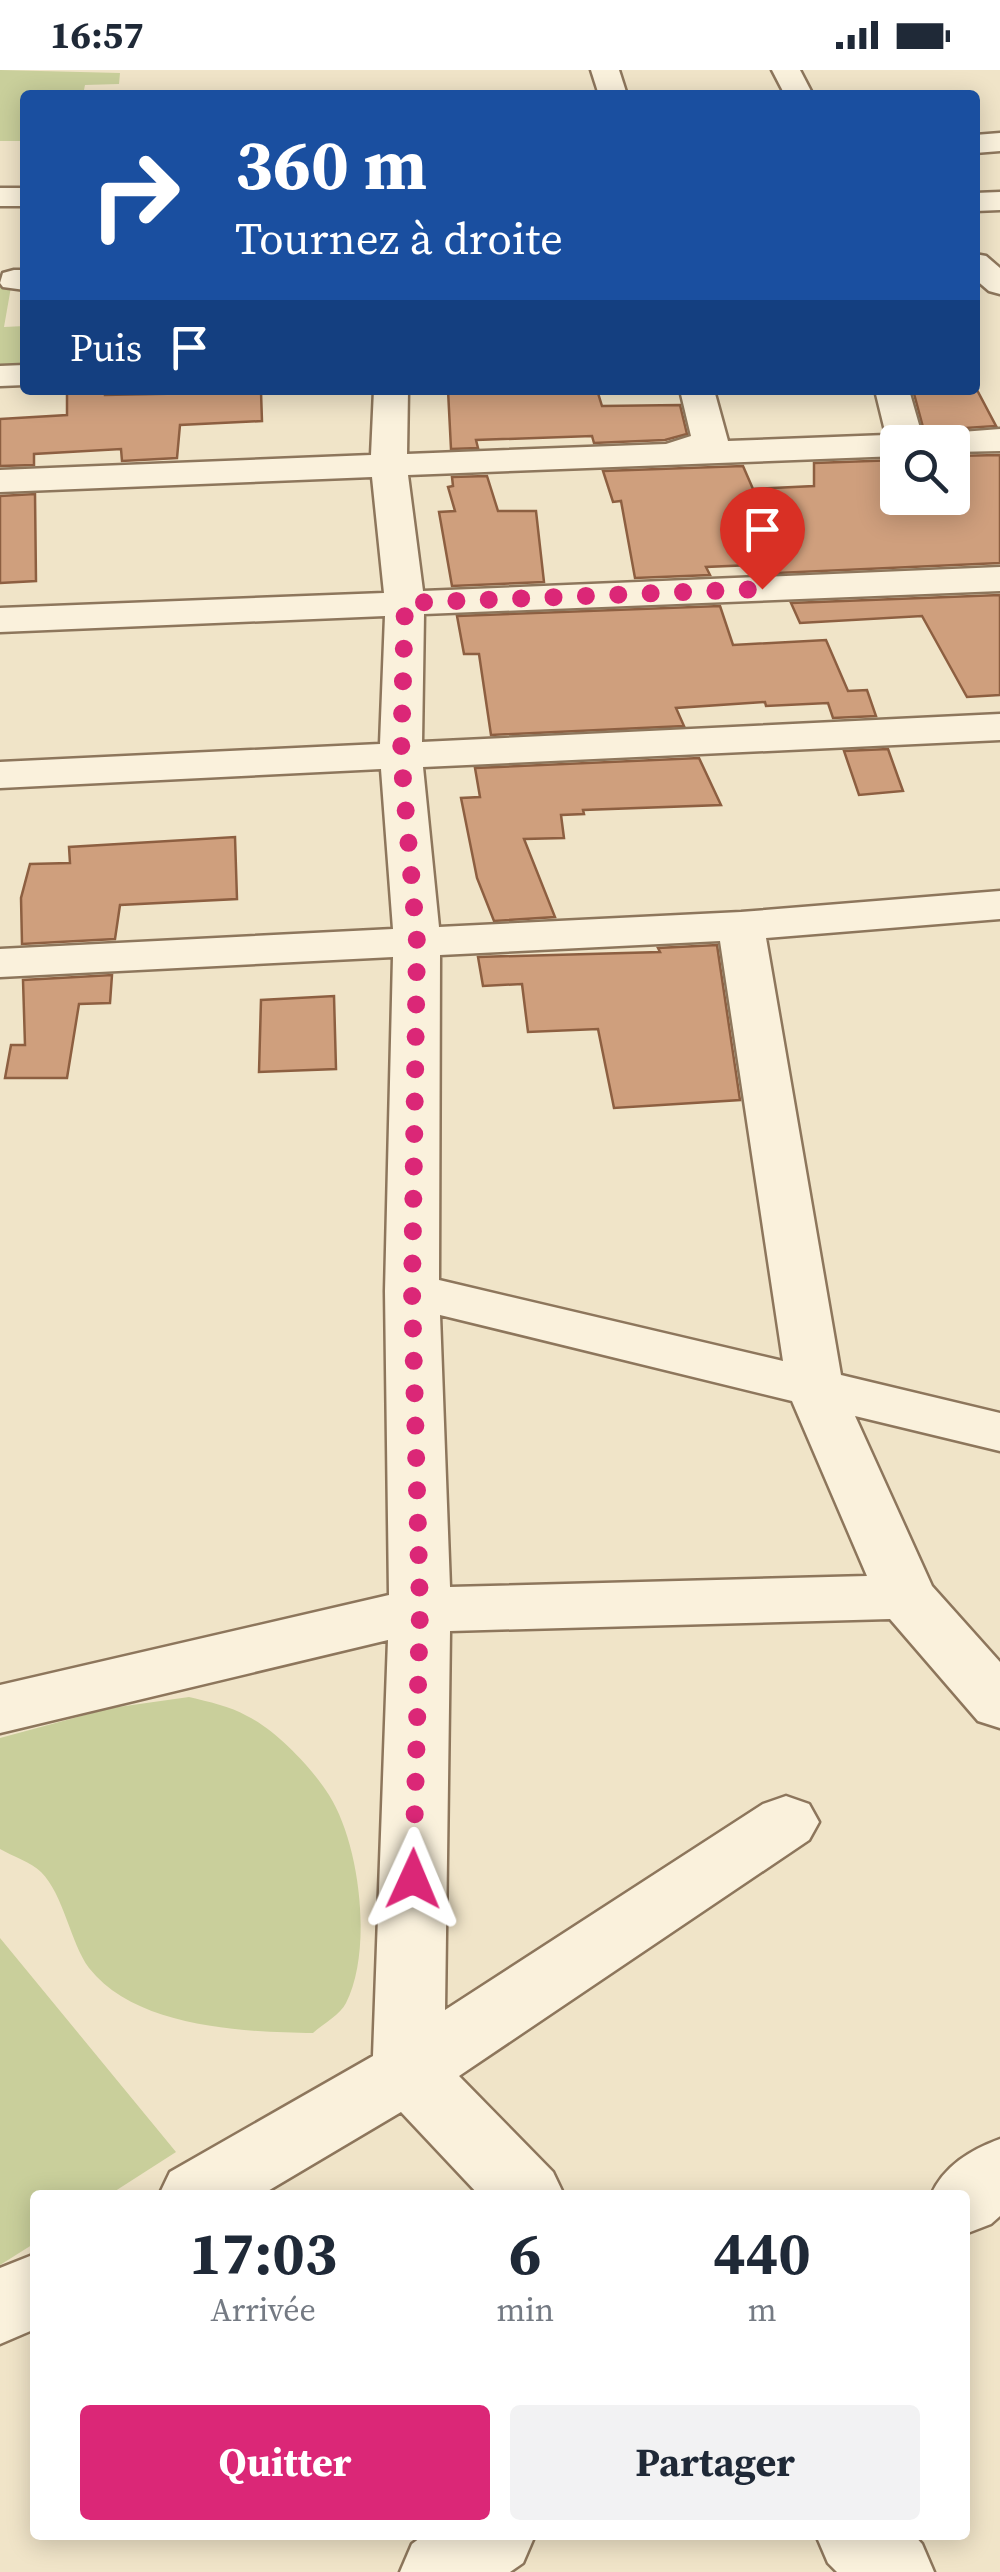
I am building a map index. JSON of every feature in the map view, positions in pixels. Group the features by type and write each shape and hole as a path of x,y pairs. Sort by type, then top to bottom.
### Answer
{"street":[{"path":"980,266 1000,284"},
{"path":"391,395 389,466 405,603 401,756 417,942 412,1291 420,1610 408,2072 522,2190"},
{"path":"670,454 710,441 698,395"},
{"path":"893,395 901,425"},
{"path":"970,441 1000,440"},
{"path":"0,481 880,445"},
{"path":"0,620 1000,579"},
{"path":"0,774 1000,727"},
{"path":"0,963 741,926 990,905 1000,949"},
{"path":"741,926 815,1389 906,1596 1000,1704"},
{"path":"412,1291 1000,1432"},
{"path":"0,1709 420,1610 906,1596"},
{"path":"205,2190 408,2072 786,1822"},
{"path":"970,2197 1000,2171"},
{"path":"0,2308 30,2291"},
{"path":"441,2572 487,2540"},
{"path":"862,2540 892,2572"}],"green space":[{"path":"0,70 120,73 119,84 85,85 84,90 20,90 20,141 0,141"},
{"path":"0,284 11,287 4,327 20,326 20,378 0,380"},
{"path":"189,1697 234,1710 270,1730 313,1773 340,1816 355,1868 361,1927 359,1955 346,2003 313,2033 193,2023 134,2003 109,1988 89,1968 56,1893 41,1872 0,1849 0,1738 111,1708"},
{"path":"0,1938 176,2152 117,2190 30,2190 30,2246 0,2265"}],"building":[{"path":"67,395 261,395 262,421 180,425 177,458 122,461 121,449 34,454 34,465 0,466 0,419 67,415"},
{"path":"448,395 599,395 602,406 680,405 687,434 665,440 594,443 592,436 476,440 478,448 451,449"},
{"path":"914,395 980,395 996,426 922,425"},
{"path":"1000,455 1000,563 777,573 773,564 706,567 710,575 635,578 621,501 613,502 603,471 743,466 753,489 814,486 814,463 880,461 880,515 970,515 970,456"},
{"path":"487,476 498,511 536,511 544,582 452,586 439,512 455,511 448,487 453,486 452,477"},
{"path":"35,494 36,581 0,583 0,496"},
{"path":"1000,595 1000,695 967,697 922,616 800,623 791,603"},
{"path":"720,606 733,645 826,640 848,691 867,690 876,716 833,718 828,703 766,706 765,702 676,708 684,726 491,735 479,654 464,654 457,616"},
{"path":"888,749 903,791 859,795 844,751"},
{"path":"699,758 721,805 583,810 584,814 561,815 564,838 524,839 555,917 494,921 477,878 461,798 480,797 475,768"},
{"path":"235,837 237,899 120,905 115,939 22,944 21,898 30,864 70,863 69,847"},
{"path":"717,945 740,1100 614,1108 598,1029 528,1032 522,984 483,986 478,957 660,952 658,948"},
{"path":"112,975 110,1003 79,1004 67,1078 5,1078 11,1045 25,1045 23,980"},
{"path":"334,996 336,1069 259,1072 261,1000"}],"route":[{"path":"413,1879 420,1610 412,1291 417,942 401,756 405,603 762,589"}]}
